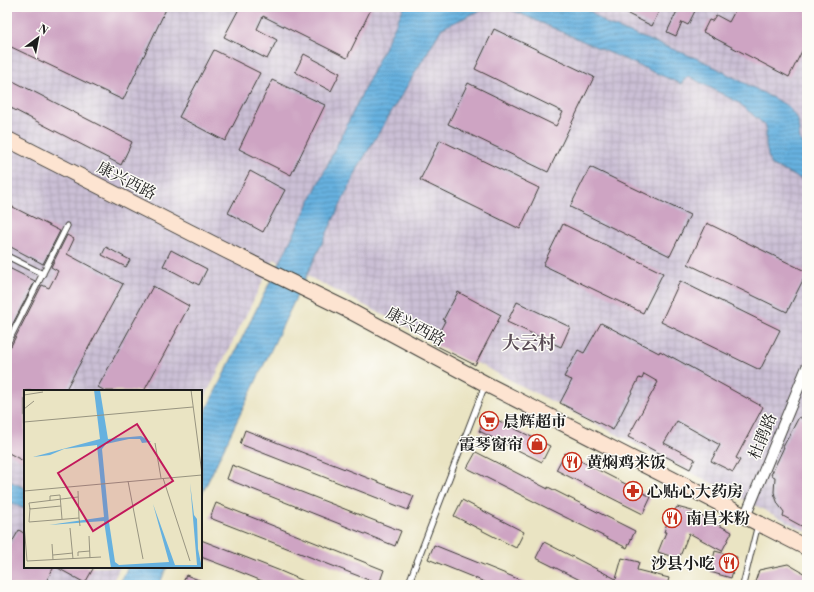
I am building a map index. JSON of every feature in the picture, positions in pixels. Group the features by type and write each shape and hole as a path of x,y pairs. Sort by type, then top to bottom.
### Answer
{"street":[{"name":"康兴西路","path":"7,140 348,310 486,384 807,548"},
{"name":"杜鹃路","path":"752,520 807,366"}],"lane":[{"path":"7,344 67,226"},
{"path":"7,256 43,274"},
{"path":"408,585 486,384"},
{"path":"743,585 752,520"}],"shaded area":[{"path":"7,7 807,7 807,532 274,259 202,403 202,390 24,390 24,568 120,568 111,585 7,585"}],"water":[{"path":"404,7 488,7 442,28 360,164 202,494 202,418 283,256"},
{"path":"505,7 585,7 607,24 701,60 788,106 798,120 800,141 807,147 807,182 770,164 766,146 766,126 739,103 688,76 681,84"},
{"path":"7,480 24,488 24,509 7,501"},
{"path":"128,568 167,568 159,585 119,585"}],"building":[{"path":"7,7 167,7 123,100 7,45"},
{"path":"240,7 372,7 347,58 263,16 257,29 277,40 267,59 224,37"},
{"path":"631,7 651,7 659,11 652,26 628,14"},
{"path":"679,7 697,7 688,25 682,22 676,36 667,32"},
{"path":"737,7 807,7 807,41 789,77 703,32 709,20 712,21 716,15 729,22"},
{"path":"494,29 594,77 548,172 448,124 468,83 556,126 563,112 475,69"},
{"path":"214,50 260,73 225,141 179,117"},
{"path":"304,54 340,73 331,91 295,72"},
{"path":"7,78 132,142 121,165 7,106"},
{"path":"272,80 325,105 291,175 239,149"},
{"path":"440,140 539,188 520,229 420,180"},
{"path":"590,167 690,215 670,256 570,207"},
{"path":"250,171 285,190 263,232 228,213"},
{"path":"7,204 60,231 43,264 7,245"},
{"path":"707,223 807,272 787,312 688,264"},
{"path":"563,224 663,273 643,313 543,265"},
{"path":"67,235 74,239 67,254 123,284 66,390 24,390 24,461 7,452 7,348 11,346 42,285 49,288 58,271 51,267"},
{"path":"106,247 130,260 126,267 102,255"},
{"path":"171,250 207,269 199,285 163,266"},
{"path":"7,267 35,281 7,335"},
{"path":"680,281 780,330 760,370 661,322"},
{"path":"153,286 189,306 145,390 103,390 98,387"},
{"path":"458,292 501,315 475,365 433,344 445,321 443,320"},
{"path":"517,302 570,327 561,347 507,322"},
{"path":"601,323 659,353 660,351 672,357 763,407 736,458 740,460 733,472 711,461 720,445 677,421 664,443 695,459 690,469 628,437 658,382 644,374 642,379 639,378 613,430 560,403 572,380 564,377 578,350 584,353"},
{"path":"487,415 550,446 542,462 479,431"},
{"path":"799,417 807,421 807,529 783,516 784,512 778,504 774,492 775,477 771,475 783,447"},
{"path":"245,430 414,496 408,510 240,444"},
{"path":"476,452 635,531 627,548 467,468"},
{"path":"565,453 651,497 643,514 556,470"},
{"path":"232,465 401,531 395,546 227,479"},
{"path":"462,500 524,532 516,548 454,516"},
{"path":"216,503 384,570 379,584 210,518"},
{"path":"677,507 692,511 732,532 722,551 689,533 679,559 658,552 666,532 664,532 668,520"},
{"path":"19,530 24,533 24,568 53,568 44,585 7,585 7,551"},
{"path":"202,540 313,585 272,585 202,557"},
{"path":"544,542 616,579 622,558 639,562 637,570 669,578 667,585 590,585 536,558"},
{"path":"434,545 531,585 492,585 428,559"},
{"path":"715,551 737,557 731,578 710,572"},
{"path":"788,564 807,575 807,585 754,585 759,570"},
{"path":"58,568 93,568 85,583"},
{"path":"186,575 209,584 209,585 182,585"}],"place":[{"name":"晨辉超市","path":"489,421"},
{"name":"霞琴窗帘","path":"537,444"},
{"name":"黄焖鸡米饭","path":"572,462"},
{"name":"心贴心大药房","path":"633,491"},
{"name":"南昌米粉","path":"672,518"},
{"name":"沙县小吃","path":"729,563"}],"district":[{"name":"大云村","path":"529,343"}]}
